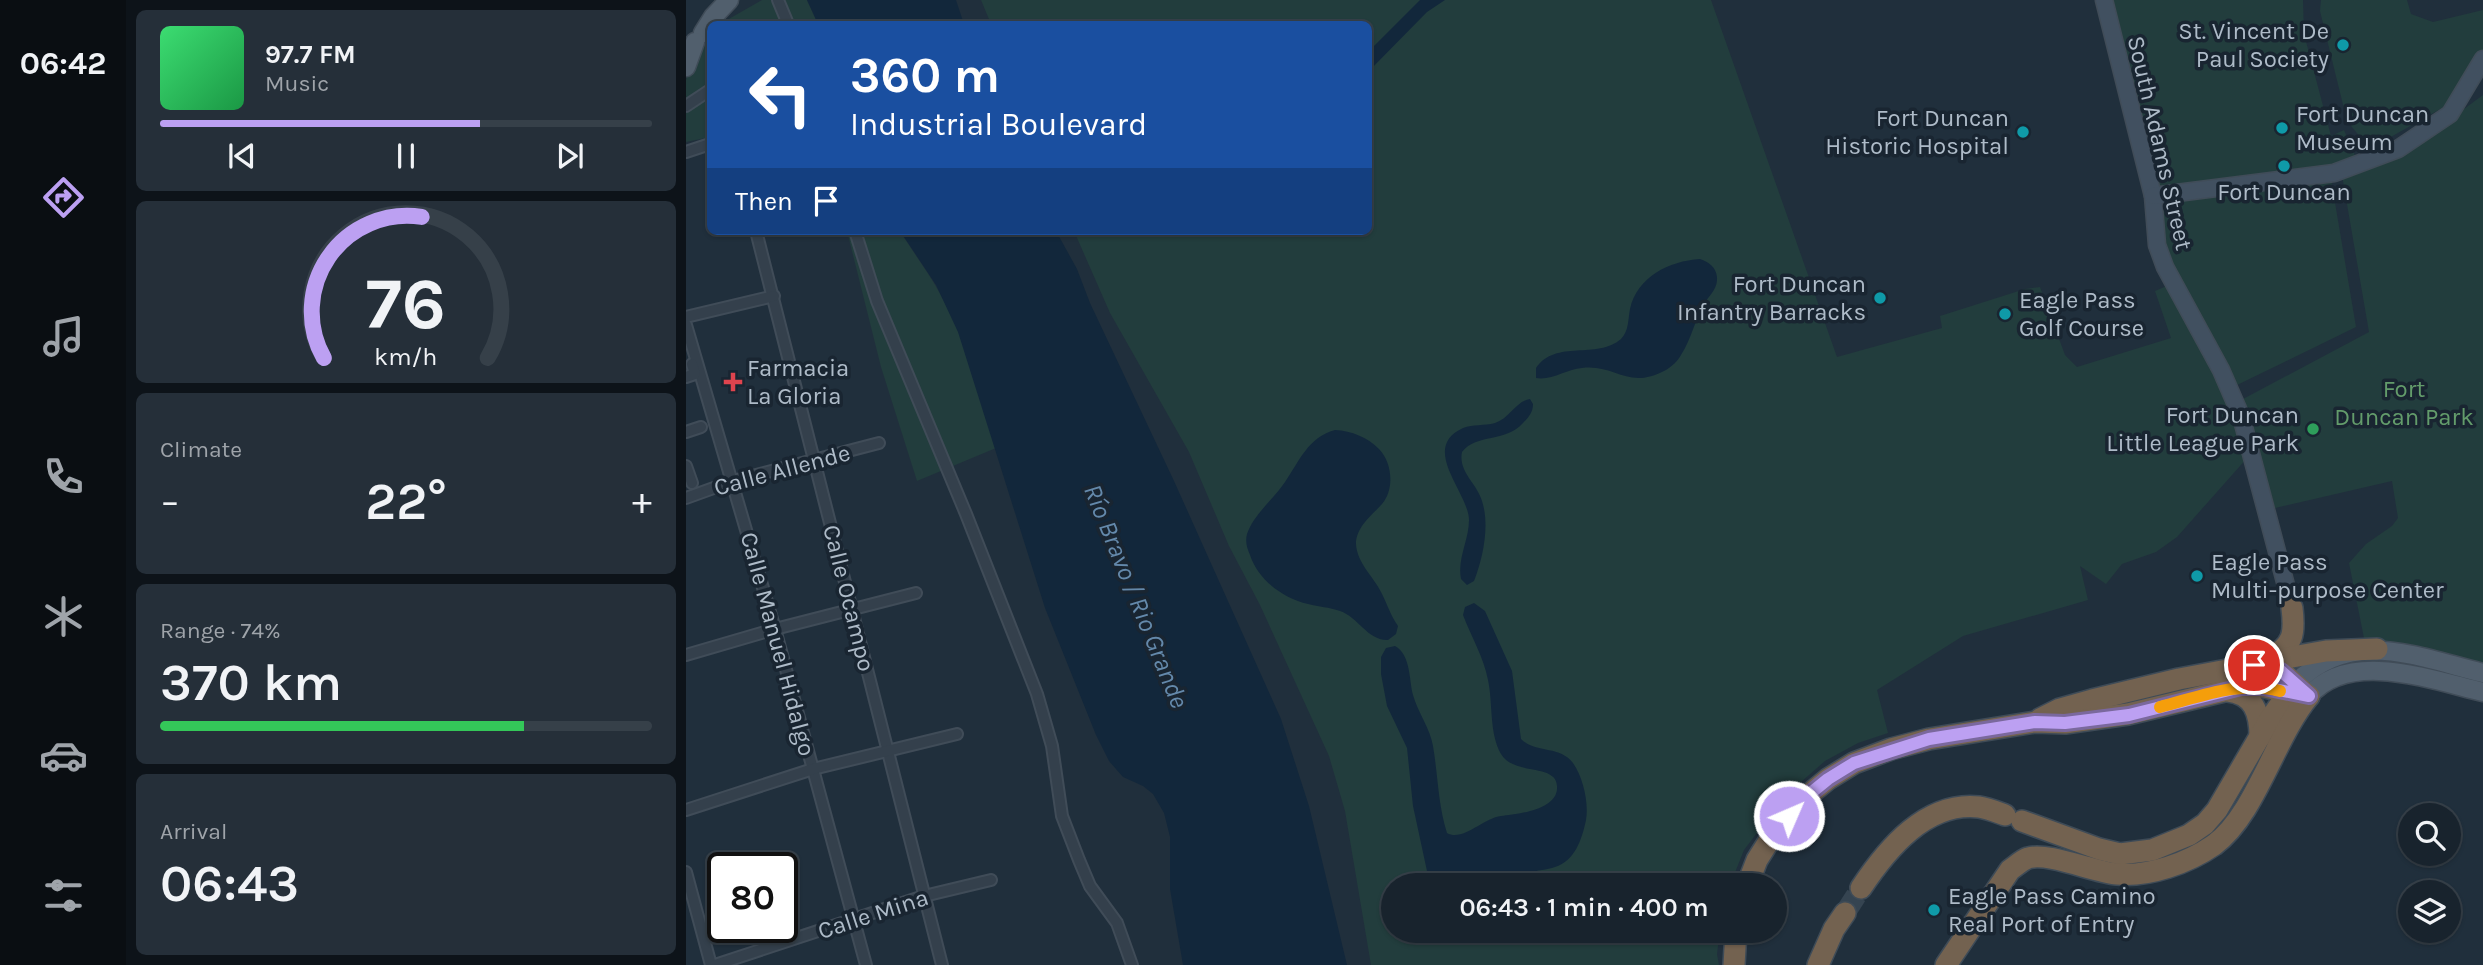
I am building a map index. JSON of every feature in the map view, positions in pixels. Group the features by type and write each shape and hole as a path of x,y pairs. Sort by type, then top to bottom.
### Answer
{"highway":[{"path":"2292,608 2301,627 2311,638 2339,649"},
{"path":"2255,664 2276,655 2289,643 2294,626 2292,608"},
{"path":"2035,722 2060,709 2255,664 2339,649 2377,649"},
{"path":"1861,888 1893,845 1915,826 1936,814 1958,807 1980,807 2120,854 2134,864 2173,865 2196,856 2215,844 2230,829 2246,806 2290,723 2297,691 2286,675 2255,664"},
{"path":"1752,873 1776,830 1801,801 1828,779 1854,763 1929,739 2035,722 2065,723 2129,715 2241,687 2297,691"},
{"path":"2222,691 2237,692 2254,704 2260,721 2260,737"},
{"path":"1947,965 2010,870 2025,859 2040,856 2105,872 2134,864 2204,824 2217,810 2260,737 2297,691"},
{"path":"1818,965 1844,913"},
{"path":"1734,965 1735,943"}],"main road":[{"path":"710,21 729,0"},
{"path":"686,66 707,25"},
{"path":"2297,691 2317,665 2337,656 2377,649 2483,673"},
{"path":"2297,691 2316,688 2362,671 2397,673 2483,692"}],"street":[{"path":"778,0 787,21"},
{"name":"South Adams Street","path":"2104,0 2154,196 2157,245 2165,267 2221,370 2241,416 2292,608"},
{"path":"2154,196 2334,173 2398,149 2450,114 2483,59"},
{"path":"687,105 707,92"},
{"path":"686,152 707,145"},
{"name":"Calle Ocampo","path":"757,235 942,965"},
{"path":"856,235 877,302 936,448 966,514 1037,694 1052,746 1062,816 1090,886 1117,923 1132,965"},
{"path":"686,317 774,296"},
{"name":"Calle Manuel Hidalgo","path":"686,325 691,361 733,481 866,965"},
{"path":"686,377 695,374 691,361"},
{"path":"686,432 701,427"},
{"name":"Calle Allende","path":"686,498 733,481 878,443"},
{"path":"686,468 692,483"},
{"path":"686,655 916,593"},
{"path":"686,810 813,769 957,734"},
{"path":"686,872 713,965"},
{"name":"Calle Mina","path":"713,965 924,896 991,880"}],"green space":[{"path":"762,0 807,0 817,21 725,21"},
{"name":"Eagle Pass Golf Course","path":"981,0 1711,0 1837,357 1942,328 1940,316 2025,289 2040,287 2065,355 2077,367 2171,338 2155,291 2169,285 2222,383 2248,457 2177,537 2156,552 2122,564 2106,584 2080,566 2088,600 1963,636 1877,690 1888,733 1858,743 1825,761 1785,796 1744,850 1735,873 1381,873 1381,943 1718,943 1719,965 1371,965 1345,811 1329,756 1260,605 1229,546 1189,452 1110,313 1076,235 1372,235 1372,21 990,21"},
{"path":"2108,0 2303,0 2304,34 2331,136 2344,130 2357,160 2286,174 2156,190"},
{"path":"2321,0 2407,0 2411,14 2433,22 2483,10 2483,50 2444,107 2373,147 2366,144 2347,121 2320,11"},
{"path":"707,32 707,138 686,142 686,80 699,37"},
{"name":"Fort Duncan Park","path":"2483,95 2483,664 2365,643 2349,563 2366,544 2392,526 2398,518 2392,481 2275,508 2243,399 2369,332 2342,175 2403,154"},
{"name":"Fort Duncan Park","path":"2330,173 2356,327 2235,386 2165,252 2161,203 2186,192"},
{"path":"848,235 903,235 943,299 956,326 996,448 917,481 881,367"}],"water":[{"path":"807,0 956,0 963,21 817,21"},
{"path":"1420,0 1445,0 1427,12 1372,68 1372,48"},
{"name":"Río Bravo / Rio Grande","path":"903,235 1058,235 1077,269 1090,303 1281,719 1309,806 1347,965 1183,965 1170,889 1170,837 1164,813 1153,794 1123,777 1109,761 1096,735 1045,608 958,332 936,285"},
{"path":"1700,259 1714,268 1716,284 1702,308 1685,348 1678,360 1668,368 1653,376 1641,378 1594,368 1536,378 1536,368 1544,359 1554,354 1600,348 1621,339 1627,329 1634,298 1647,280 1666,267"},
{"path":"1530,399 1533,404 1531,412 1516,429 1475,442 1462,452 1465,472 1480,495 1485,520 1480,562 1474,581 1467,585 1461,579 1460,572 1469,520 1446,459 1445,447 1451,437 1463,428 1500,421 1525,400"},
{"path":"1335,430 1353,433 1369,441 1383,454 1389,468 1390,483 1386,498 1362,527 1356,544 1362,563 1378,586 1398,626 1396,634 1388,640 1375,637 1340,611 1299,601 1273,587 1259,572 1247,547 1247,534 1254,520 1280,489 1305,451 1318,438"},
{"path":"1474,603 1485,611 1512,671 1521,739 1533,747 1567,757 1580,775 1587,806 1586,820 1573,855 1555,867 1530,873 1427,873 1413,806 1407,748 1387,706 1381,674 1381,657 1386,648 1395,646 1407,662 1413,695 1431,739 1447,833 1460,834 1494,818 1536,809 1551,801 1556,794 1555,779 1550,774 1507,761 1497,746 1490,689 1480,655 1463,615 1465,607"}],"tunnel":[{"path":"1845,913 1861,888"}],"slow traffic":[{"path":"2160,707 2241,687 2264,687 2280,691"}],"place":[{"name":"St. Vincent De Paul Society","path":"2343,45"},
{"name":"Fort Duncan Museum","path":"2282,128"},
{"name":"Fort Duncan Historic Hospital","path":"2023,132"},
{"name":"Fort Duncan","path":"2284,166"},
{"name":"Fort Duncan Infantry Barracks","path":"1880,298"},
{"name":"Eagle Pass Golf Course","path":"2005,314"},
{"name":"Farmacia La Gloria","path":"733,382"},
{"name":"Fort Duncan Little League Park","path":"2313,429"},
{"name":"Eagle Pass Multi-purpose Center","path":"2197,576"},
{"name":"Eagle Pass Camino Real Port of Entry","path":"1934,910"}],"route":[{"path":"1789,816 1801,801 1828,779 1854,763 1929,739 2035,722 2065,723 2129,715 2241,687 2264,687 2309,696 2281,671 2254,665"}]}
